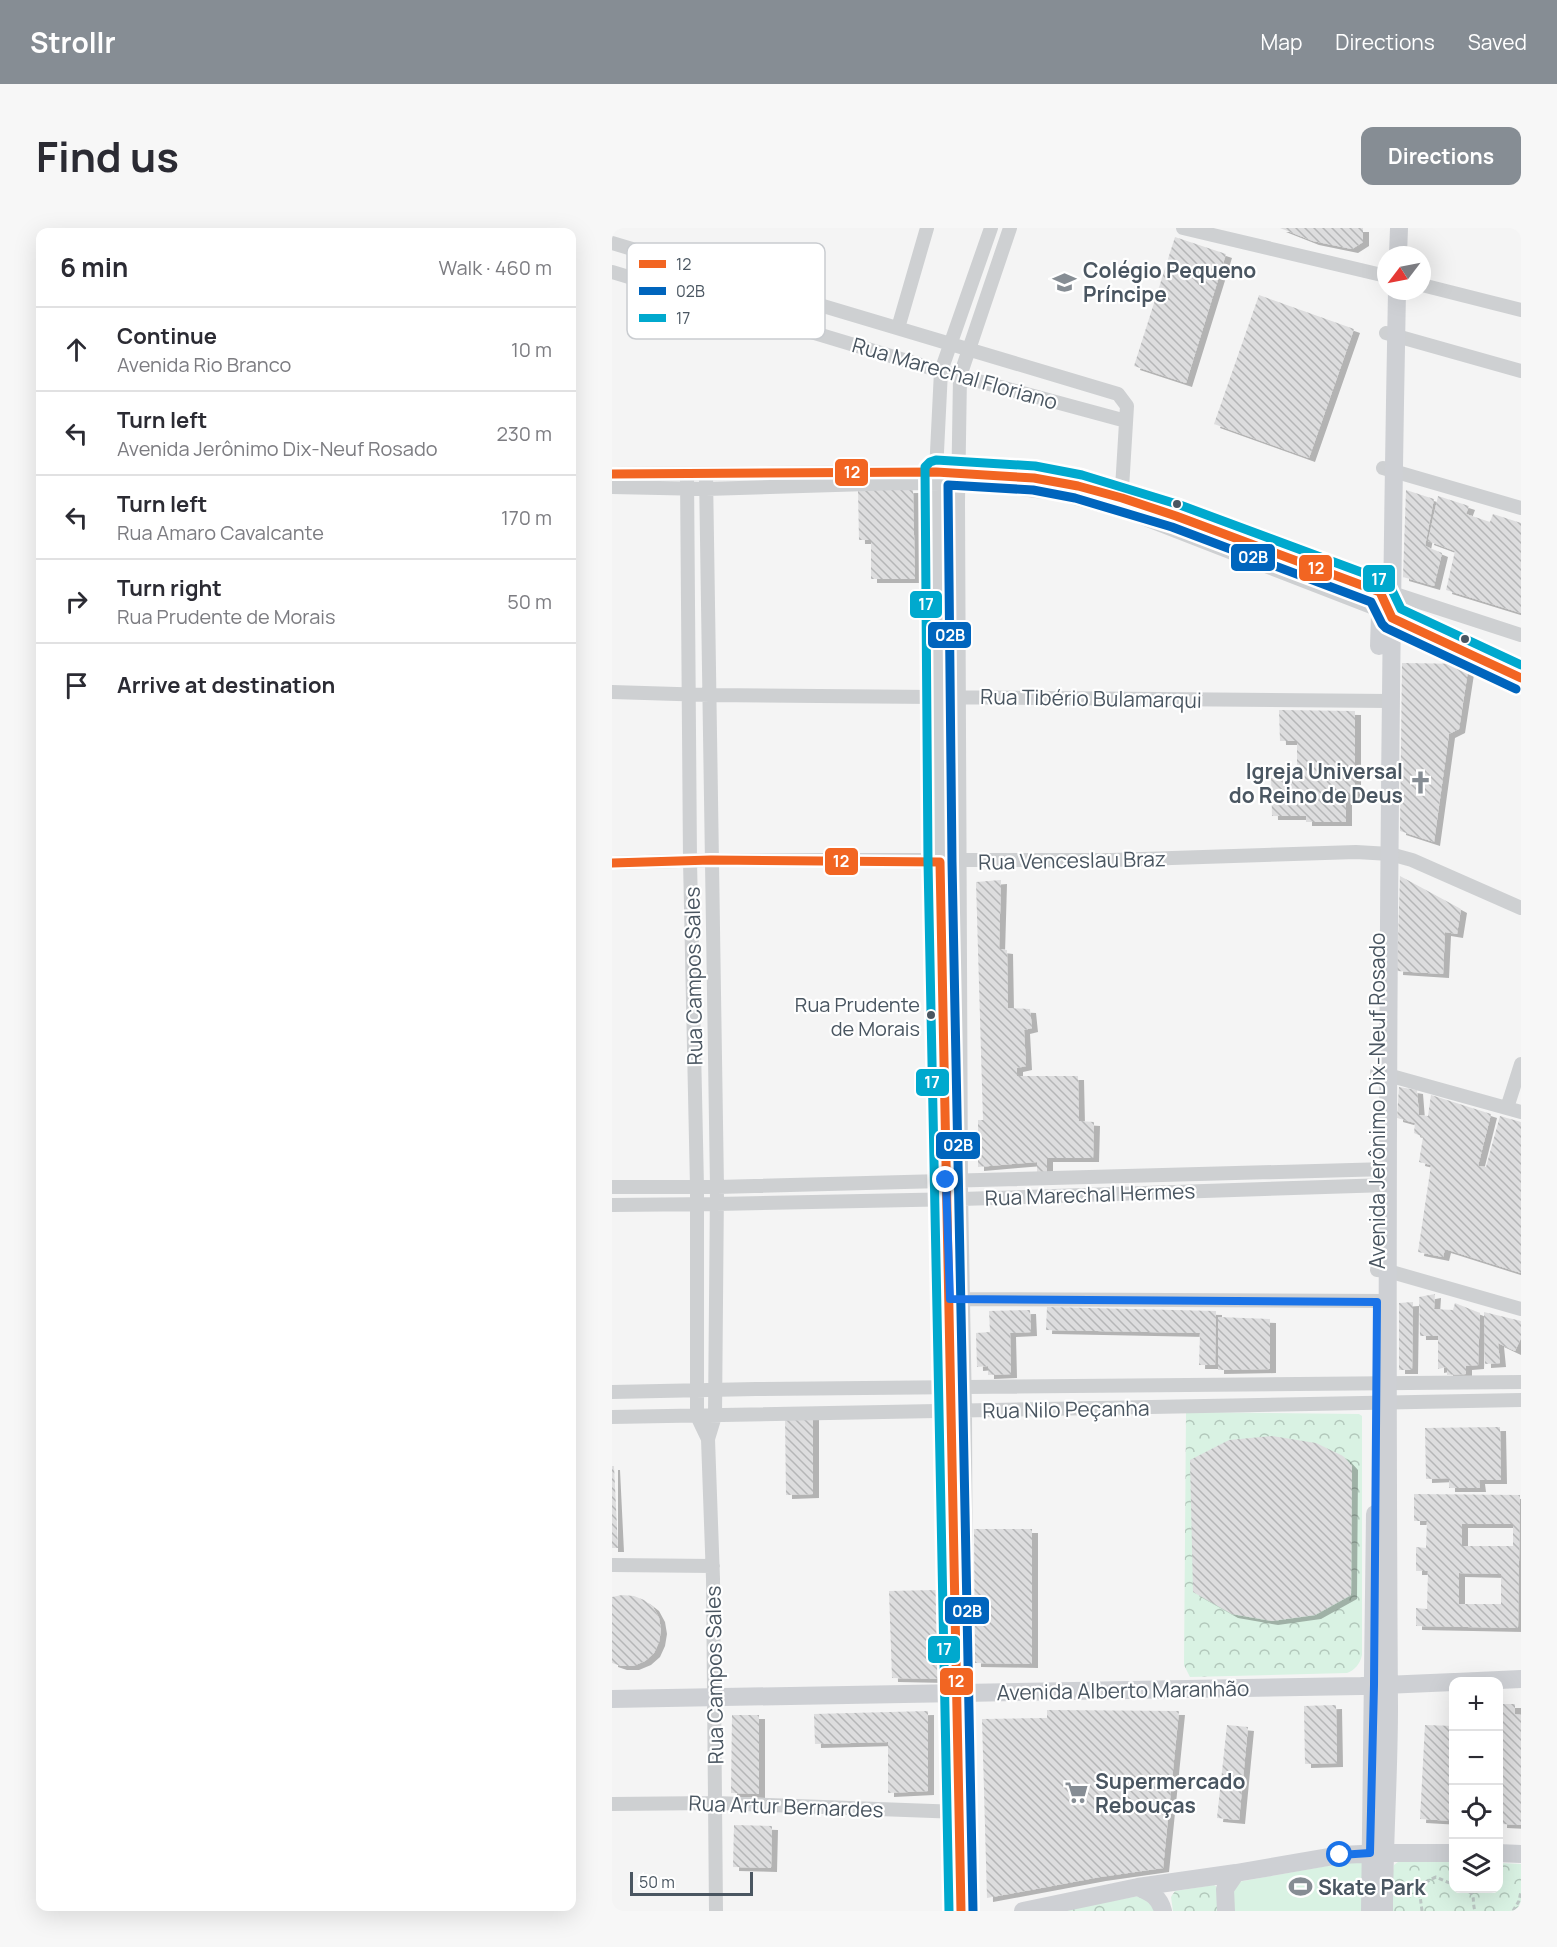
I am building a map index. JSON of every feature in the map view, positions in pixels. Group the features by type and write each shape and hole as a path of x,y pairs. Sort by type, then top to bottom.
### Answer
{"main road":[{"path":"1387,246 1388,228"},
{"path":"1398,246 1399,228"},
{"name":"Avenida Jerônimo Dix-Neuf Rosado","path":"1387,300 1391,335"},
{"name":"Avenida Jerônimo Dix-Neuf Rosado","path":"1381,1685 1386,592 1391,335 1396,300"},
{"name":"Avenida Alberto Maranhão","path":"1503,1680 1521,1679"},
{"name":"Avenida Alberto Maranhão","path":"612,1699 962,1694 1449,1682"},
{"path":"1370,1911 1377,1853 1381,1685"},
{"path":"1377,1853 1384,1911"},
{"path":"1023,1911 1138,1887 1340,1855 1449,1853"},
{"path":"1503,1853 1521,1854"},
{"path":"1226,1911 1225,1889 1236,1873"},
{"path":"1138,1887 1158,1898 1163,1911"}],"street":[{"path":"898,328 927,228"},
{"path":"968,1911 962,1694 957,1299 961,1198 954,1180 939,862 936,478 941,371 991,228"},
{"path":"957,1299 946,1198 954,1180 960,861 960,376 1010,228"},
{"path":"1192,229 1377,274"},
{"name":"Rua Marechal Floriano","path":"612,243 627,247"},
{"name":"Rua Marechal Floriano","path":"612,272 627,277"},
{"path":"1431,287 1521,310"},
{"name":"Rua Marechal Floriano","path":"825,306 1113,391 1123,398 1127,406 1126,421 941,371 825,336"},
{"path":"1391,335 1521,371"},
{"path":"1121,504 1126,421"},
{"path":"1389,469 1521,508"},
{"path":"612,474 959,478 990,485 1121,504 1187,520 1386,592 1521,634"},
{"name":"Rua Campos Sales","path":"687,474 690,861 697,1187 696,1391 697,1416 708,1440"},
{"name":"Rua Campos Sales","path":"706,474 717,1187 715,1416 708,1440 713,1566 716,1911"},
{"path":"612,486 706,489 936,478"},
{"path":"1121,504 1386,614 1521,678"},
{"name":"Rua Tibério Bulamarqui","path":"612,692 709,695 1385,701"},
{"name":"Rua Venceslau Braz","path":"612,863 711,860 939,862 1111,860 1384,853 1412,860 1521,909"},
{"path":"1507,1108 1521,1064"},
{"path":"1383,1073 1521,1112"},
{"name":"Rua Marechal Hermes","path":"612,1187 717,1187 954,1180 1383,1177"},
{"name":"Rua Marechal Hermes","path":"612,1204 961,1198 1383,1177"},
{"path":"1382,1271 1521,1309"},
{"path":"957,1299 1382,1301"},
{"name":"Rua Nilo Peçanha","path":"612,1392 1521,1382"},
{"name":"Rua Nilo Peçanha","path":"612,1417 1521,1400"},
{"path":"612,1565 713,1566"},
{"path":"961,1911 962,1694"},
{"name":"Rua Artur Bernardes","path":"612,1804 715,1803 960,1812"}],"path":[{"path":"1422,1911 1420,1889 1425,1881 1436,1877 1449,1883"},
{"path":"1513,1911 1519,1901 1521,1891"},
{"path":"1471,1893 1474,1898 1475,1911"}],"green space":[{"path":"1186,1412 1359,1414 1362,1416 1362,1655 1352,1670 1347,1673 1190,1677 1184,1665"},
{"name":"Skate Park","path":"1360,1860 1363,1863 1365,1911 1232,1911 1231,1898 1238,1882"},
{"path":"1398,1862 1449,1862 1449,1893 1503,1893 1503,1863 1521,1864 1521,1911 1392,1911 1394,1865"},
{"path":"1214,1885 1217,1887 1220,1911 1173,1911 1171,1897 1175,1891"},
{"path":"1145,1895 1158,1911 1055,1911"}],"building":[{"path":"1280,228 1363,228 1363,242 1352,249 1313,241"},
{"path":"1175,237 1226,254 1186,383 1134,366"},
{"path":"1259,295 1354,329 1309,458 1214,424"},
{"path":"913,489 915,579 871,579 871,540 859,540 858,490"},
{"path":"1406,490 1434,499 1425,546 1442,553 1434,586 1403,577"},
{"path":"1438,496 1469,506 1466,514 1490,522 1493,514 1521,523 1521,613 1446,590 1455,551 1428,541"},
{"name":"Igreja Universal do Reino de Deus","path":"1402,663 1469,664 1459,729 1449,734 1434,842 1400,831"},
{"path":"1279,710 1355,711 1355,795 1346,795 1346,822 1306,822 1306,816 1272,816 1271,778 1297,779 1297,741 1280,741"},
{"path":"1400,876 1461,909 1457,934 1445,932 1443,974 1397,971"},
{"path":"1001,880 999,949 1007,950 1008,1008 1030,1009 1032,1028 1024,1030 1026,1066 1017,1068 1017,1076 1078,1076 1079,1121 1094,1122 1093,1158 1047,1158 1047,1172 1037,1174 1037,1162 978,1167 978,1120 983,1120 976,882"},
{"path":"1399,1087 1417,1090 1419,1115 1428,1116 1431,1095 1491,1114 1478,1166 1486,1167 1500,1116 1521,1122 1521,1273 1445,1249 1443,1257 1418,1252 1431,1165 1419,1162 1423,1137 1414,1133 1415,1123 1397,1118"},
{"path":"1435,1294 1434,1309 1453,1310 1455,1303 1480,1313 1478,1365 1466,1366 1466,1374 1447,1375 1447,1367 1438,1369 1438,1336 1420,1336 1419,1297"},
{"path":"1413,1302 1412,1370 1399,1370 1399,1303"},
{"path":"1047,1307 1216,1311 1215,1365 1199,1365 1200,1333 1046,1330"},
{"path":"1030,1310 1031,1332 1010,1333 1011,1374 988,1375 988,1366 977,1367 976,1333 990,1332 989,1311"},
{"path":"1484,1312 1521,1321 1521,1338 1515,1351 1498,1343 1500,1363 1485,1364"},
{"path":"1218,1317 1270,1319 1270,1369 1218,1370"},
{"path":"785,1416 813,1416 813,1494 786,1495"},
{"path":"1500,1427 1501,1480 1479,1480 1480,1488 1449,1488 1449,1478 1426,1479 1425,1428"},
{"path":"1272,1436 1316,1443 1343,1456 1352,1466 1351,1595 1315,1615 1272,1621 1232,1614 1193,1592 1190,1460 1229,1440"},
{"path":"612,1466 614,1466 618,1548 612,1548"},
{"path":"1414,1494 1520,1495 1518,1628 1416,1626 1416,1608 1427,1609 1428,1571 1416,1571 1416,1547 1426,1548 1427,1521 1414,1521","holes":["1462,1524 1513,1524 1513,1546 1462,1546","1459,1573 1501,1574 1501,1604 1459,1604"]},
{"path":"974,1529 1032,1529 1032,1664 975,1663"},
{"path":"939,1590 942,1679 892,1678 889,1591"},
{"path":"634,1596 653,1607 659,1618 661,1630 654,1653 645,1661 633,1666 612,1663 612,1597"},
{"path":"1503,1704 1515,1704 1515,1714 1521,1715 1521,1825 1503,1824"},
{"path":"1336,1705 1337,1763 1305,1764 1304,1706"},
{"name":"Supermercado Rebouças","path":"1047,1710 1179,1711 1163,1868 987,1898 982,1719 1047,1718"},
{"path":"928,1711 928,1791 888,1793 888,1742 815,1744 814,1714"},
{"path":"732,1715 759,1715 759,1794 731,1793"},
{"path":"1227,1725 1248,1727 1239,1820 1217,1818"},
{"path":"1425,1725 1449,1726 1449,1821 1420,1819"},
{"path":"734,1825 772,1826 771,1868 733,1867"}],"transit line":[{"name":"17","path":"949,1911 928,862 925,467 936,460 1035,466 1082,475 1180,505 1385,581 1390,586 1401,609 1521,665"},
{"name":"12","path":"612,474 936,472 1034,478 1078,486 1176,516 1380,592 1392,618 1521,678"},
{"name":"02B","path":"973,1911 952,862 948,485 1033,490 1075,498 1172,527 1371,602 1386,628 1516,689"},
{"name":"12","path":"612,863 711,860 940,862 961,1911"}],"place":[{"name":"Colégio Pequeno Príncipe","path":"1065,282"},
{"name":"Igreja Universal do Reino de Deus","path":"1421,783"},
{"name":"Rua Prudente de Morais","path":"931,1015"},
{"name":"Supermercado Rebouças","path":"1077,1793"},
{"name":"Skate Park","path":"1300,1887"}],"route":[{"path":"946,1180 950,1299 1377,1302 1374,1685 1370,1853 1340,1855"}]}
